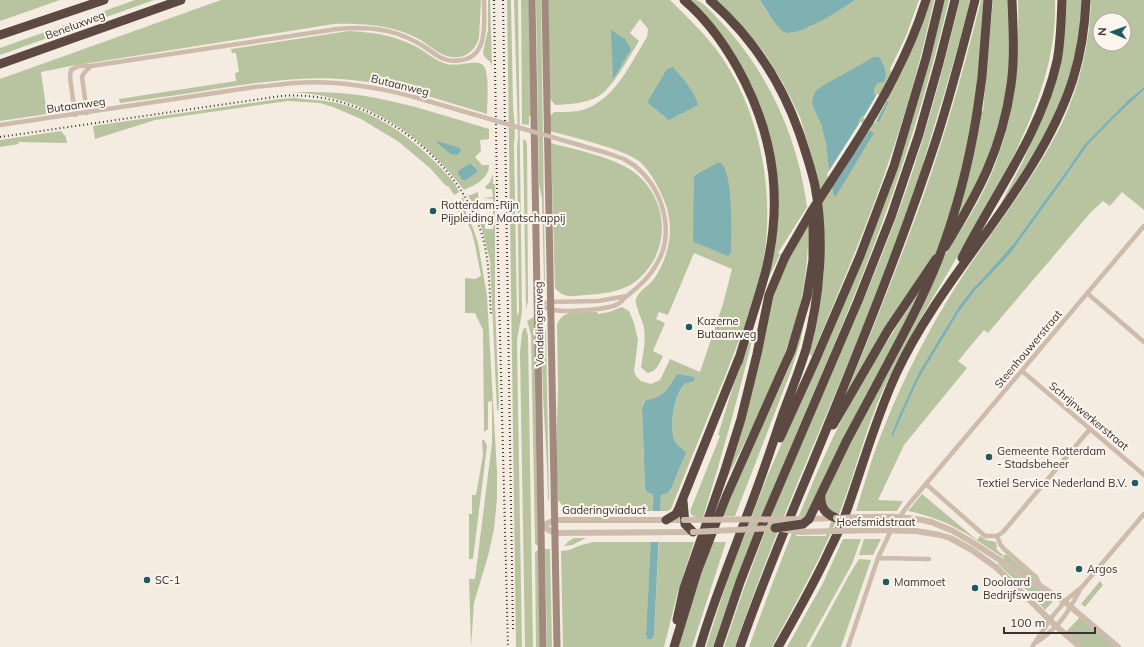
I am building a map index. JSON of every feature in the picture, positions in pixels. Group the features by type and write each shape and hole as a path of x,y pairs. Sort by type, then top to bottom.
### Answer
{"highway":[{"name":"Beneluxweg","path":"0,35 104,0"},
{"name":"Beneluxweg","path":"0,64 181,0"},
{"path":"684,0 704,20 720,40 739,70 753,97 771,157 775,188 774,218 770,249 761,288 738,362"},
{"path":"700,647 709,615 758,485 806,350 817,295 820,238 815,187 808,156 780,85 747,38 710,0"},
{"path":"670,647 684,588 741,419 766,310 781,266 811,212 869,122 904,57 926,0"},
{"path":"758,485 824,340 860,256 894,166 926,58 940,0"},
{"path":"718,647 740,582 858,301 891,217 918,134 955,0"},
{"path":"740,647 773,558 815,457 907,225 936,140 954,80 975,0"},
{"path":"775,528 803,524 809,519 847,440 912,318 938,261 961,189 970,154 982,77 988,0"},
{"path":"815,457 888,330 970,207 989,168 1000,137 1011,84 1013,40 1012,0"},
{"path":"949,284 964,254 1020,155 1050,88 1057,60 1062,18 1062,0"},
{"path":"778,647 821,568 843,522 878,419 896,373 924,323 949,284 982,240 1041,150 1057,118 1073,78 1084,29 1086,0"},
{"path":"674,647 700,565 726,497 791,351 807,297 812,260 813,221 812,190 808,156"},
{"path":"666,520 676,514 763,297 781,266"},
{"path":"821,492 821,506 830,516 836,518"},
{"path":"683,498 684,520 693,532"}],"main road":[{"name":"Vondelingenweg","path":"532,0 543,647"},
{"name":"Vondelingenweg","path":"545,0 557,647"}],"street":[{"path":"75,115 70,77 71,70 79,66 91,66 352,28 368,28 396,34 415,42 444,59 461,60 471,57 480,47 484,34 484,0"},
{"path":"87,113 82,77 91,66"},
{"name":"Butaanweg","path":"0,125 255,87 296,83 351,84 378,88 407,95 607,153 624,159 635,166 647,178 658,194 663,209 666,227 663,248 657,264 645,281 619,304 598,310 550,310 537,305"},
{"name":"Steenhouwerstraat","path":"848,647 878,558 894,524 908,504 1144,226"},
{"path":"1087,293 1144,342"},
{"name":"Butaanweg","path":"537,305 550,302 598,300 627,296"},
{"name":"Schrijnwerkerstraat","path":"1022,371 1144,475"},
{"path":"926,484 986,536 997,536 1003,532 1090,429"},
{"path":"1037,642 1050,620 1065,602 1082,587 1144,514"},
{"name":"Hoefsmidstraat","path":"809,519 917,518 953,531 1065,602 1118,647"},
{"name":"Gaderingviaduct","path":"541,526 555,520 809,519"},
{"name":"Gaderingviaduct","path":"541,526 555,533 693,532 775,528"},
{"name":"Hoefsmidstraat","path":"775,528 801,532 900,530 930,533 950,538 963,544 998,568 1056,626 1080,647"},
{"name":"Hoefsmidstraat","path":"997,536 1001,547 1036,577 1040,586"},
{"path":"878,558 929,559"},
{"path":"1032,647 1050,633 1065,618 1082,587"}],"green space":[{"path":"0,0 60,0 0,21"},
{"path":"135,0 154,0 0,55 0,48"},
{"path":"221,0 481,0 479,38 475,47 469,53 461,57 451,57 438,52 409,34 399,31 378,26 334,24 71,66 41,72 47,114 0,121 0,79"},
{"path":"488,0 490,0 492,68 491,63 484,56 483,52 488,30"},
{"path":"507,0 511,0 513,105 515,129 517,316 519,312 518,137 514,0 518,0 522,312 517,340 522,647 516,647"},
{"path":"521,0 529,0 531,116 529,116 529,125 522,124"},
{"path":"536,0 541,0 545,281 542,199 539,184"},
{"path":"548,0 670,0 707,38 729,68 753,121 761,150 767,210 766,239 759,281 726,374 671,509 668,511 660,511 661,495 668,493 671,489 686,453 676,443 673,435 672,428 675,402 681,388 685,384 694,381 694,378 677,374 666,392 644,402 642,408 645,489 653,495 652,511 575,513 567,511 558,500 556,459 558,386 557,325 563,316 574,312 597,312 598,314 622,307 629,311 634,323 638,340 634,371 636,376 641,381 651,384 660,380 670,359 700,372 723,304 732,269 694,253 668,315 659,312 656,319 665,323 653,351 663,356 656,369 648,373 646,372 641,367 645,333 636,305 636,299 657,275 668,247 670,227 668,213 662,195 648,170 633,157 610,148 550,131 550,116 554,112 579,111 602,100 627,71 647,37 648,29 640,19 630,33 639,41 615,80 603,93 587,101 555,105 550,99"},
{"path":"687,0 699,1 706,7 738,42 753,63 779,108 797,156 807,207 778,253 780,254 764,288 777,182 746,78"},
{"path":"716,0 760,0 767,12 791,33 810,27 855,0 919,0 906,36 890,69 895,86 908,59 929,0 934,0 901,126 879,191 812,356 809,354 818,317 824,272 819,185 814,164 800,117 783,83 763,51 749,34"},
{"path":"943,0 949,0 932,65 914,130 881,226 850,307 749,548 713,647 706,647 728,578 767,477 863,257"},
{"path":"960,0 970,0 915,193 871,307 777,532 735,647 724,647 745,585 776,504 869,288 900,208 927,126"},
{"path":"981,0 986,0 975,109 983,111 993,0 1010,0 1012,42 1007,97 987,167 948,235 845,396 896,270 932,171 958,86"},
{"path":"1018,0 1055,0 1055,21 1049,61 1044,81 1030,120 998,186 915,329 884,388 834,527 772,647 749,647 800,513 842,419 858,389 888,340 966,222 989,180 1002,144 1012,104 1017,64","holes":["826,493 825,501 832,519 826,536 796,536 803,519"]},
{"path":"1065,0 1084,0 1073,69 1044,139 996,213 1024,159 1046,108"},
{"path":"1091,0 1144,0 1144,87 1128,100 1083,146 1014,243 959,306 919,372 898,417 891,436 893,436 918,380 959,312 975,291 1010,254 1087,146 1144,90 1144,210 1122,192 1110,206 1103,201 1091,212 988,333 984,330 958,361 967,368 904,445 878,500 903,501 897,511 856,511 869,468 892,407 926,338 968,267 1038,166 1062,123 1079,78 1089,32"},
{"path":"349,31 367,32 393,37 417,47 443,63 451,65 480,63 483,65 487,74 487,114 420,94 369,82 321,78 290,79 120,103 119,99 236,81 235,73 239,72 236,53 232,53 231,49"},
{"path":"292,92 338,93 397,102 489,129 489,139 480,140 481,151 475,157 482,165 489,165 487,174 481,181 464,190 429,151 410,135 389,121 344,101 319,95"},
{"path":"295,98 341,104 367,113 391,126 424,151 455,184 459,192 454,195 449,187 445,185 431,169 399,142 361,119 320,103 288,101 155,120 95,139 93,126 279,99"},
{"path":"61,131 66,137 67,143 18,142 19,144 0,147 0,140"},
{"path":"523,139 526,141 527,145 528,301 526,309"},
{"path":"551,143 594,154 617,162 634,172 646,184 655,197 660,211 662,227 656,257 647,270 630,285 611,292 573,296 562,294 555,288"},
{"path":"493,174 493,184 495,184 495,306 499,402 498,411 490,260 474,204 468,196 478,192 479,217 485,218 485,229 493,229 493,199 483,198 493,197 492,189 486,189 485,187 490,182"},
{"path":"463,197 464,201 462,204 478,243 487,296 497,472 497,499 494,529 488,556 474,603 471,647 469,579 475,579 492,443 492,401 488,402 488,429 484,432 483,330 475,313 465,313 465,278 475,279 481,276 472,233 463,212 459,213 458,211 458,204"},
{"path":"809,223 805,277 799,310 792,333 784,357 764,402 721,491 771,302 787,258"},
{"path":"810,295 800,343 791,371 735,516 721,516 789,368 799,338"},
{"path":"534,317 537,546 535,543 531,335 527,321"},
{"path":"524,328 526,328 528,336 533,647 525,647 520,352"},
{"path":"541,330 546,330 549,500 543,394"},
{"path":"752,336 753,337 736,404 703,517 695,517 690,511 720,436 718,435 734,383"},
{"path":"482,439 485,441 487,446 473,559 469,559 469,514 472,514 472,495 476,495 483,455"},
{"path":"922,494 977,540 980,536 986,540 996,542 996,549 1004,556 1006,554 1033,577 1032,578 1003,560 1004,558 958,529 922,514 908,511"},
{"path":"574,538 586,538 572,545 564,546 569,541"},
{"path":"843,539 861,539 852,564 806,647 787,647 823,583"},
{"path":"864,539 881,539 873,555 859,555"},
{"path":"593,542 651,542 646,637 654,635 659,542 694,542 677,595 664,647 563,647 561,551 569,550"},
{"path":"711,542 726,542 692,647 677,647"},
{"path":"545,549 550,549 552,647 547,647"},
{"path":"538,550 540,647 536,647 535,552"},
{"path":"859,559 871,560 841,647 810,647 848,577"},
{"path":"999,563 1055,599 1045,610 1031,594 998,564"},
{"path":"1100,581 1103,585 1085,607 1081,604"},
{"path":"1080,617 1115,647 1083,647 1066,632"}],"water":[{"path":"760,0 855,0 820,22 791,33 784,32 778,27"},
{"path":"611,30 625,39 631,49 613,79"},
{"path":"874,57 879,57 881,60 886,75 884,82 877,83 874,94 888,101 888,103 879,122 863,116 858,122 874,133 836,196 834,196 822,126 812,104 814,94 824,85"},
{"path":"673,67 691,90 698,105 669,120 648,103 648,101 667,69"},
{"path":"1144,87 1144,90 1087,146 1010,254 975,291 959,312 918,380 893,436 891,436 898,417 919,372 959,306 1014,243 1083,146 1128,100"},
{"path":"437,141 460,148 461,151 457,155 451,154 437,143"},
{"path":"717,163 721,163 725,170 730,192 731,253 728,256 694,242 693,240 694,176"},
{"path":"469,164 477,170 477,172 466,180 463,180 458,174 458,171"},
{"path":"677,374 694,377 695,379 694,381 685,384 681,388 675,402 672,428 673,435 676,443 686,453 671,489 668,493 661,495 654,635 652,639 647,639 653,497 652,494 647,492 645,489 642,408 645,401 665,392"}],"pier":[{"path":"877,94 888,99 875,123 863,118"},
{"path":"860,122 871,128 830,191 827,174"},
{"path":"650,511 662,511 661,542 649,542"}],"railway":[{"path":"494,0 498,256 508,647"},
{"path":"503,0 513,630"},
{"path":"0,137 281,96 313,97 344,103 374,115 403,131 428,152 451,176 468,203 484,242 488,263 491,314"}],"place":[{"name":"Rotterdam-Rijn Pijpleiding Maatschappij","path":"433,211"},
{"name":"Kazerne Butaanweg","path":"689,327"},
{"name":"Gemeente Rotterdam - Stadsbeheer","path":"989,457"},
{"name":"Textiel Service Nederland B.V.","path":"1135,483"},
{"name":"Argos","path":"1079,569"},
{"name":"SC-1","path":"147,580"},
{"name":"Mammoet","path":"886,582"},
{"name":"Doolaard Bedrijfswagens","path":"975,588"}]}
